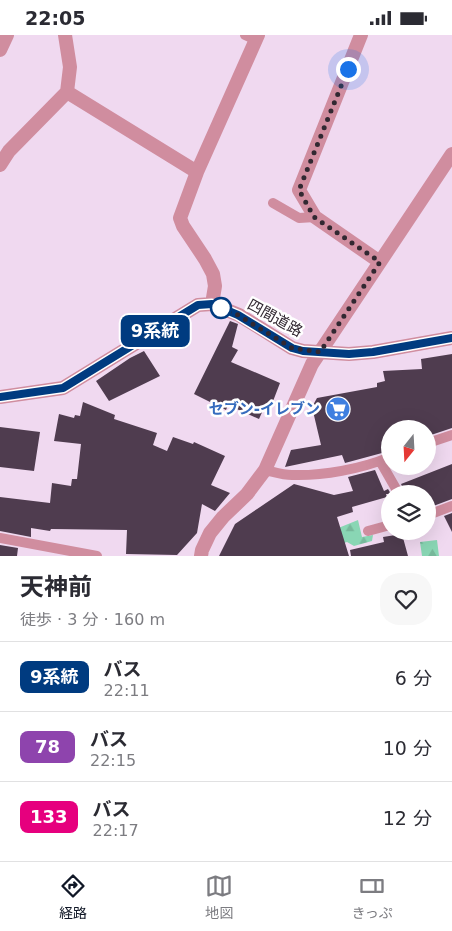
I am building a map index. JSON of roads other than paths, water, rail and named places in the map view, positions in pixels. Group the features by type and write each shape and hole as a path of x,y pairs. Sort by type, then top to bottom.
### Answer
{"street":[{"path":"0,50 7,35"},
{"path":"0,165 9,151 67,91 70,67 65,35"},
{"path":"361,35 299,190 314,217 380,262"},
{"path":"0,397 63,388 198,305 212,304 215,286 213,275 180,218 253,37"},
{"path":"67,91 197,172"},
{"path":"201,556 210,533 223,517 247,494 265,471 312,364 452,154"},
{"name":"四間道路","path":"212,304 238,315 292,348 320,352 349,354 373,352 452,338"}],"lane":[{"path":"273,203 299,218 314,217"},
{"path":"436,440 452,435"},
{"path":"265,471 290,475 323,474 380,461 394,485"},
{"path":"436,512 452,507"},
{"path":"368,531 381,527"},
{"path":"0,538 97,556"}],"place":[{"name":"セブン-イレブン","path":"338,409"}]}
